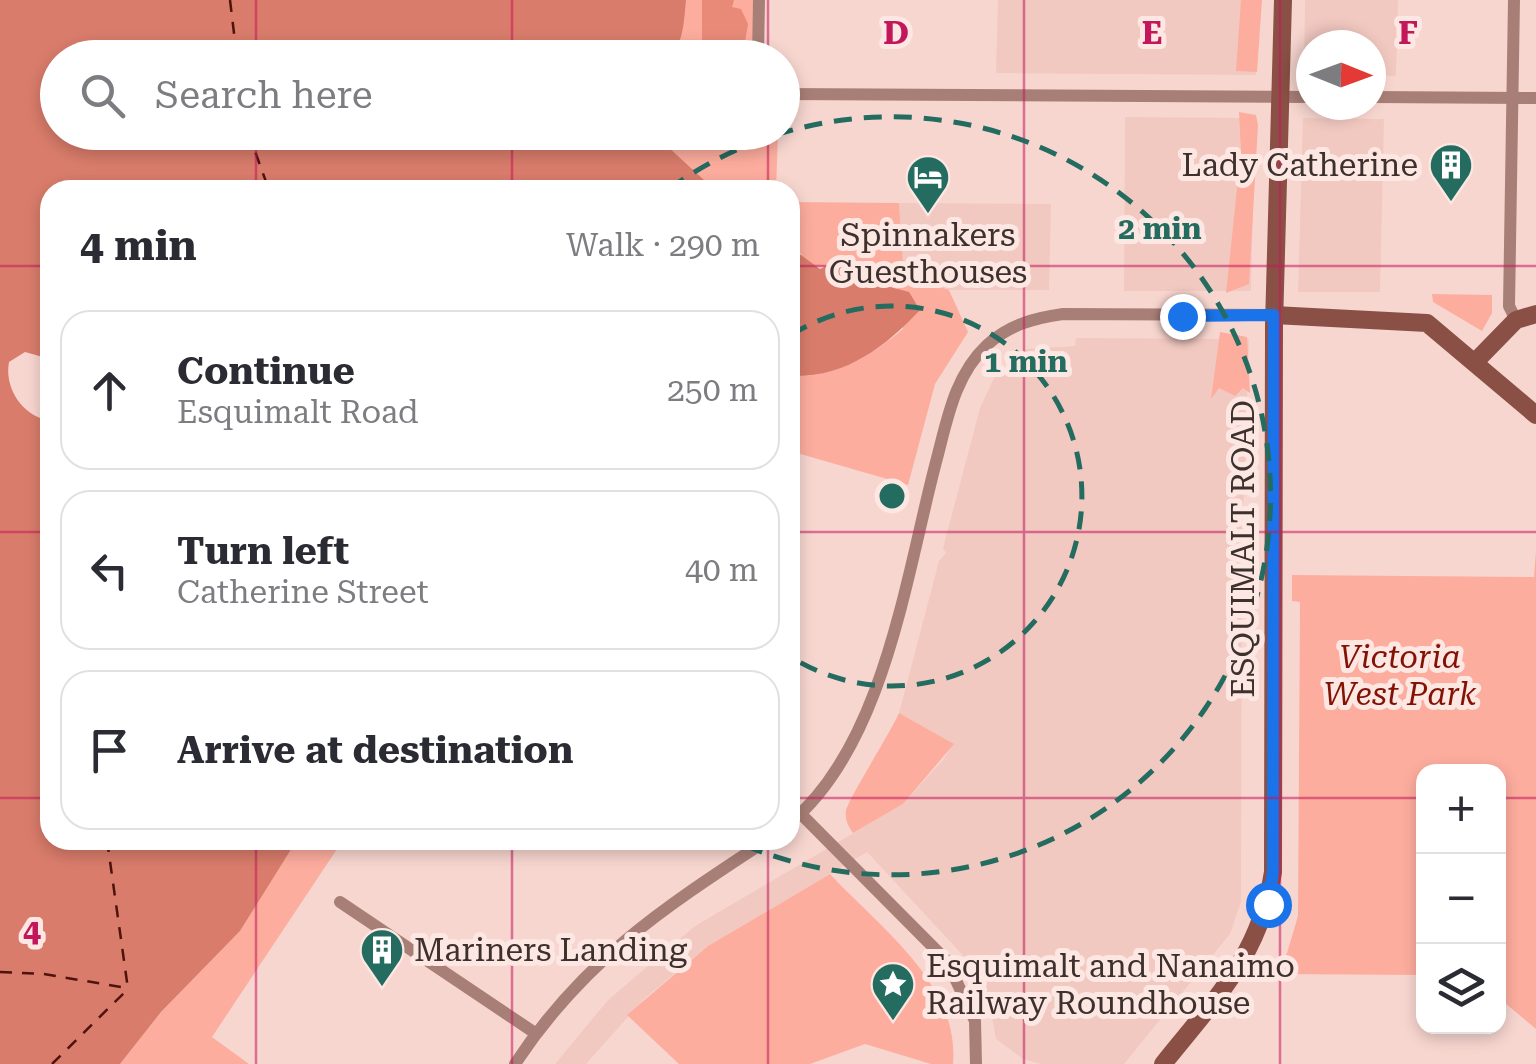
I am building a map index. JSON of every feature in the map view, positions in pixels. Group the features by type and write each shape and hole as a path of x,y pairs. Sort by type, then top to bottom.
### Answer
{"main road":[{"name":"ESQUIMALT ROAD","path":"1163,1064 1243,964 1264,915 1273,872 1274,315 1282,0"},
{"path":"1475,362 1516,320 1536,314"},
{"path":"1274,315 1427,323 1536,415"}],"street":[{"path":"758,40 759,0"},
{"path":"1514,0 1509,306 1516,320"},
{"path":"800,94 1296,97"},
{"path":"1386,97 1536,98"},
{"path":"800,812 841,765 871,704 952,399 986,346 1008,329 1033,318 1062,314 1274,315"},
{"path":"800,823 946,960 974,1022 976,1064"},
{"path":"515,1064 535,1033 614,946 673,900 752,850"},
{"path":"340,902 535,1033"}],"shaded area":[{"path":"0,0 686,0 680,40 40,40 40,150 671,150 704,180 40,180 40,356 25,352 9,362 8,372 18,400 40,418 40,850 291,850 240,931 161,1012 120,1064 0,1064"},
{"path":"702,0 734,0 732,7 741,9 748,24 745,40 702,40"},
{"path":"998,0 1258,0 1256,75 996,73"},
{"path":"1305,0 1398,0 1396,76 1386,76 1386,30 1305,30"},
{"path":"1125,117 1255,118 1251,291 1124,291"},
{"path":"1303,120 1384,120 1380,292 1298,292"},
{"path":"899,203 1051,204 1049,290 949,290 904,276"},
{"path":"800,254 820,269 829,265 874,273 879,284 909,292 920,310 892,337 846,366 800,376"},
{"path":"1076,338 1249,339 1242,550 1241,902 1230,934 1124,1064 1041,1064 1023,1059 996,1039 990,1008 970,963 867,852 708,946 643,1000 586,1064 555,1064 608,1000 695,926 903,804 943,760 953,744 899,713 939,561 946,553 943,548 980,408 994,378 1018,355 1027,349 1075,346"}],"green space":[{"path":"686,0 753,0 753,40 676,40"},
{"path":"1241,0 1262,0 1257,72 1236,71"},
{"path":"1239,112 1256,115 1258,125 1249,284 1226,293 1241,151"},
{"path":"671,150 777,150 776,180 704,180"},
{"path":"800,202 899,203 904,276 949,290 968,332 935,384 908,485 800,454 800,376 851,364 903,329 897,287 879,284 874,273 809,265 800,253"},
{"path":"1432,294 1492,295 1492,313 1482,331 1433,302"},
{"path":"1220,332 1247,337 1250,393 1243,388 1235,396 1219,388 1211,399"},
{"name":"Victoria West Park","path":"1536,551 1536,1029 1506,1004 1506,764 1416,764 1416,975 1273,974 1287,953 1298,916 1300,602 1292,601 1292,575 1534,577"},
{"path":"899,713 954,744 903,804 853,833 846,817 848,805"},
{"path":"291,850 336,850 212,1037 249,1064 120,1064 161,1012 240,931"},
{"path":"830,874 892,936 930,983 944,1008 952,1035 953,1064 931,1064 865,1044 810,1064 679,1064 627,1015 708,946"}],"ferry route":[{"path":"230,0 235,40"},
{"path":"255,150 265,180"},
{"path":"108,850 128,989"},
{"path":"0,972 44,974 127,988"},
{"path":"52,1064 127,990"}],"place":[{"name":"Lady Catherine","path":"1451,203"},
{"name":"Spinnakers Guesthouses","path":"928,215"},
{"name":"Mariners Landing","path":"382,988"},
{"name":"Esquimalt and Nanaimo Railway Roundhouse","path":"893,1022"}],"route":[{"path":"1182,316 1274,315 1273,872 1268,904"}]}
